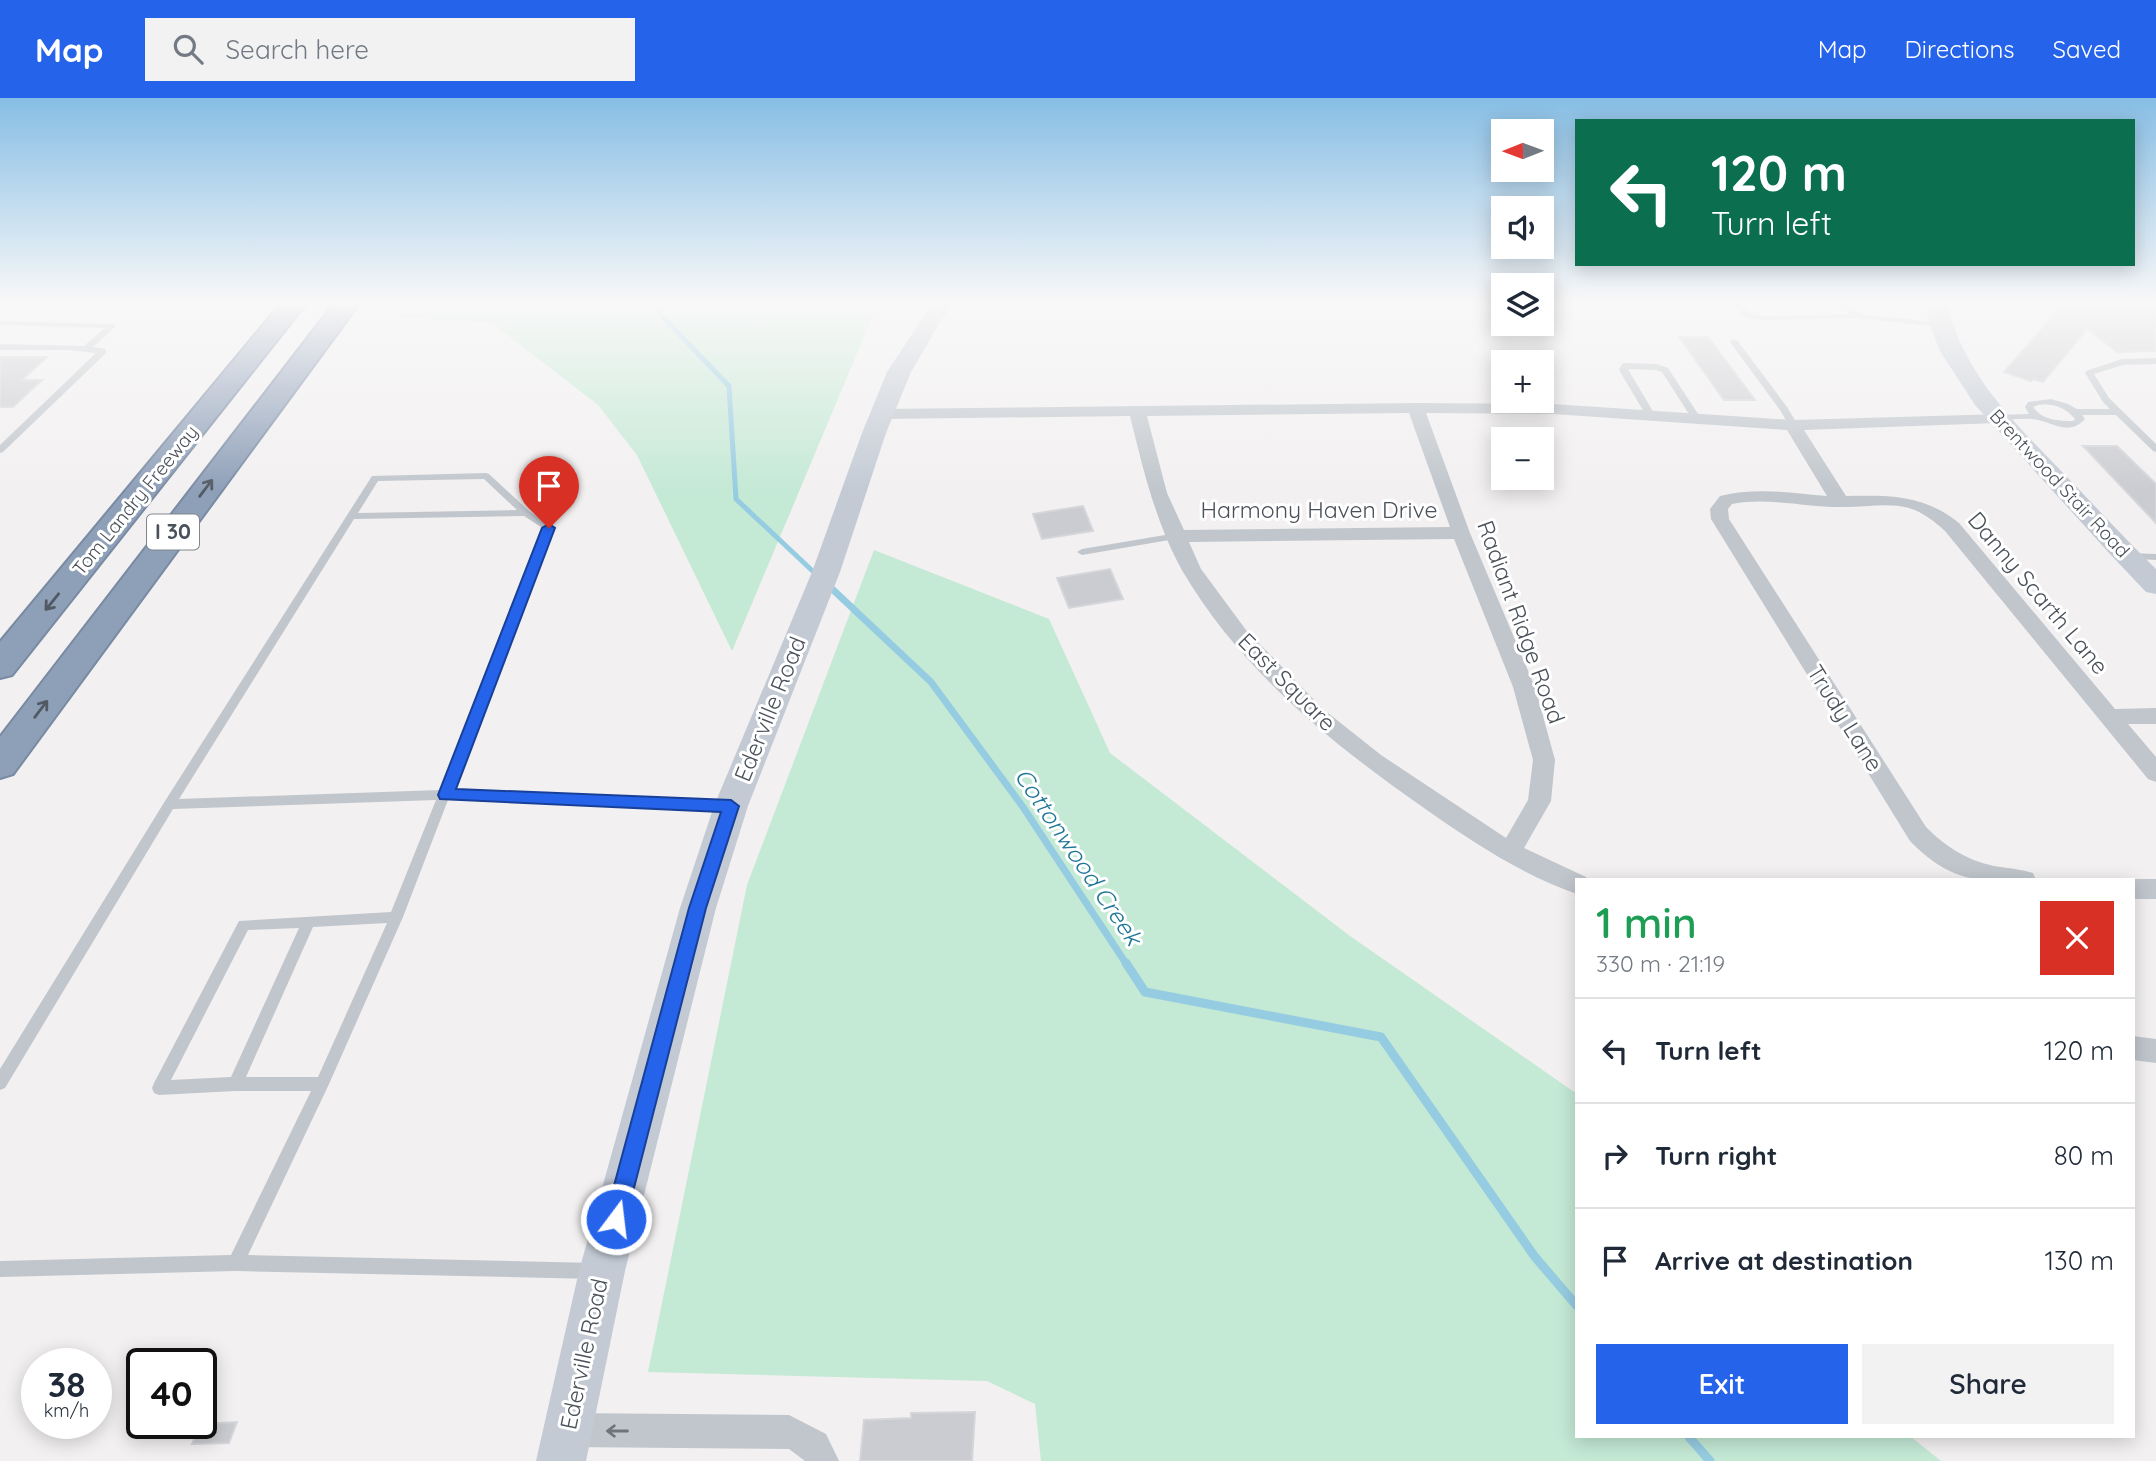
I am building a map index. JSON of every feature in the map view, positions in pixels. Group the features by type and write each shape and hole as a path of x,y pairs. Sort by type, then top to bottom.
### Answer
{"highway":[{"name":"Tom Landry Freeway","path":"0,666 244,365"},
{"name":"I 30","path":"0,764 301,365"}],"main road":[{"name":"Brentwood Stair Road","path":"2127,556 2156,585"}],"street":[{"name":"Ederville Road","path":"564,1446 602,1271 698,908 731,806 903,365"},
{"name":"Brentwood Stair Road","path":"1961,365 1973,387 1997,418 2127,556"},
{"path":"882,414 1416,408 1553,409 1793,425 1997,418"},
{"name":"Radiant Ridge Road","path":"1416,408 1461,533 1524,687 1544,760 1539,801 1510,852"},
{"name":"East Square","path":"1138,412 1158,493 1192,570 1239,635 1315,715 1373,761 1455,818 1510,852 1575,883"},
{"path":"1793,425 1840,502"},
{"name":"Danny Scarth Lane","path":"1726,500 1756,496 1840,502 1896,501 1912,504 1940,517 1952,527 2156,773"},
{"name":"Trudy Lane","path":"1726,500 1719,509 1720,519 1918,834 1932,849 1959,867 1982,875 2007,878"},
{"name":"Harmony Haven Drive","path":"1177,536 1461,533"},
{"path":"2110,717 2156,716"},
{"path":"2135,889 2156,889"},
{"path":"2135,1048 2156,1051"},
{"path":"564,1446 665,1431 789,1432 806,1438 819,1450 822,1461"}],"lane":[{"path":"0,450 89,365"},
{"path":"1751,365 1793,425"},
{"path":"2114,365 2089,373 2096,386 2118,412 2156,449"},
{"path":"1650,415 1622,370 1625,366 1657,367 1665,370 1697,420"},
{"path":"2035,416 2029,407 2036,401 2061,404 2076,412 2118,412"},
{"path":"1997,418 2035,416 2055,424 2069,425 2080,419 2076,412"},
{"path":"2142,435 2156,435"},
{"path":"0,1083 169,804 375,478 486,476 526,513 549,528 396,917 322,1084 236,1263"},
{"path":"351,516 526,513"},
{"path":"1082,552 1177,536"},
{"path":"2127,556 2156,557"},
{"path":"169,804 446,795 731,806"},
{"path":"322,1084 235,1084 159,1088 244,925 396,917"},
{"path":"235,1084 309,921"},
{"path":"0,1269 236,1263 602,1271"}],"green space":[{"path":"546,365 852,365 732,651 637,455 598,405"},
{"path":"874,550 1049,619 1110,753 1350,936 1575,1093 1575,1438 1912,1438 1941,1461 1041,1461 1035,1404 987,1381 648,1372 747,885"}],"building":[{"path":"0,365 39,365 22,380 42,380 13,407 0,407"},
{"path":"1699,365 1729,365 1755,400 1724,400"},
{"path":"2010,365 2057,365 2043,382 2004,372"},
{"path":"2083,446 2117,446 2156,484 2156,523"},
{"path":"1083,506 1093,531 1042,539 1033,514"},
{"path":"1110,569 1123,599 1069,608 1057,578"},
{"path":"975,1412 972,1461 860,1461 864,1420 911,1418 911,1413"},
{"path":"237,1422 229,1443 192,1444 194,1439 217,1439 217,1423"}],"waterway":[{"name":"Cottonwood Creek","path":"708,365 729,386 736,499 819,577"},
{"name":"Cottonwood Creek","path":"829,586 931,682 1023,807 1127,965"},
{"name":"Cottonwood Creek","path":"1126,963 1145,992 1381,1037 1535,1257 1575,1304"},
{"name":"Cottonwood Creek","path":"1690,1438 1710,1461"}],"route":[{"path":"549,528 446,795 731,806 698,908 616,1219"}]}
